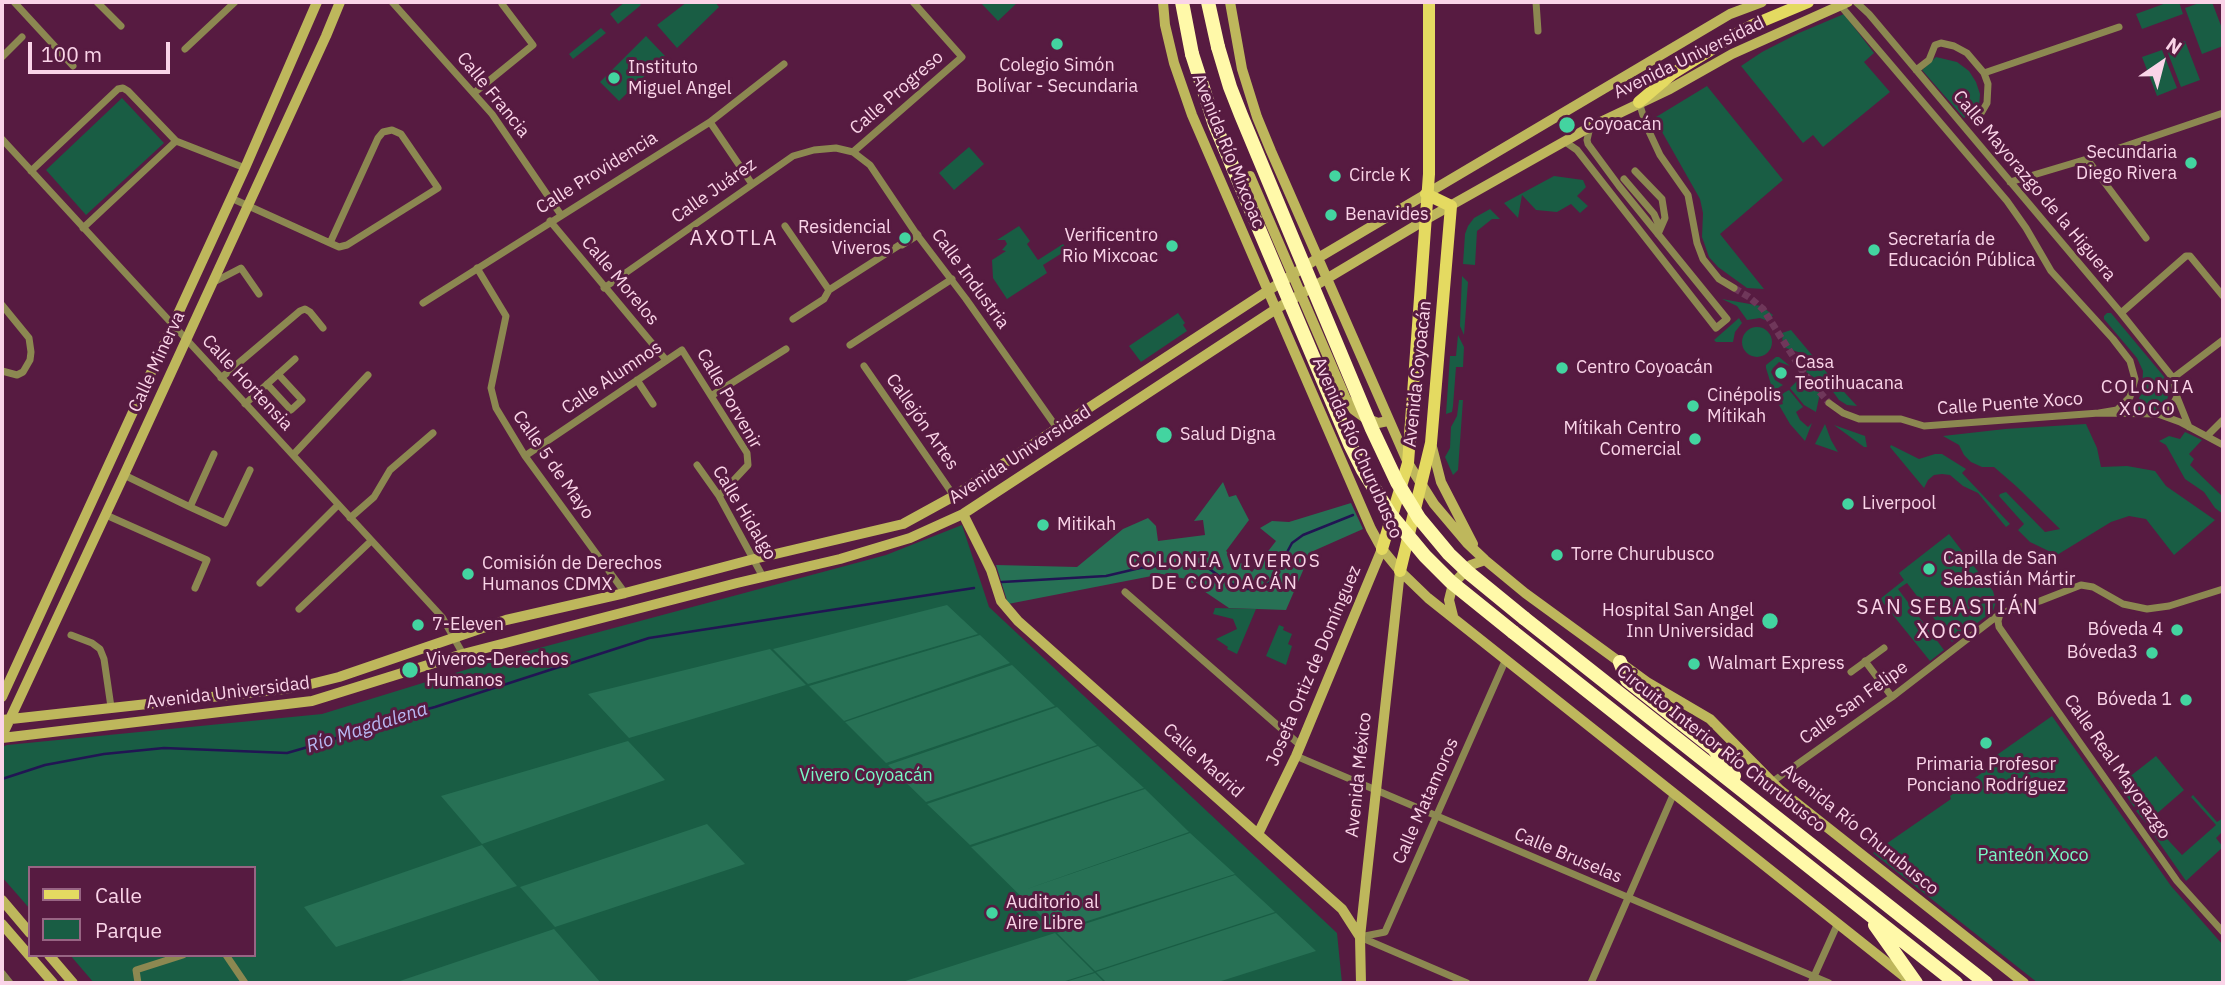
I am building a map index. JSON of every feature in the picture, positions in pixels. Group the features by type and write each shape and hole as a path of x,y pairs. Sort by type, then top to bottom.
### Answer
{"highway":[{"name":"Circuito Interior Río Churubusco","path":"1182,2 1192,54 1215,125 1285,292 1350,443 1372,486 1413,544 1438,570 1513,632 1956,983"},
{"name":"Circuito Interior Río Churubusco","path":"1208,2 1230,87 1300,276 1407,501 1449,554 1524,618 1986,983"},
{"path":"1620,662 1627,680 1714,749 1745,792"},
{"path":"1858,906 1914,983"}],"main road":[{"name":"Calle Minerva","path":"2,697 245,168 317,2"},
{"name":"Calle Minerva","path":"2,737 6,719 40,658 340,2"},
{"name":"Avenida Río Mixcoac","path":"1163,2 1165,25 1174,63 1192,116 1276,309"},
{"path":"1230,2 1242,69 1257,117 1318,258"},
{"name":"Avenida Coyoacán","path":"1382,549 1408,463 1429,174 1429,2"},
{"name":"Avenida Universidad","path":"6,719 307,685 339,677 506,620 903,524 954,496 1268,289 1300,276 1318,258 1730,14 1762,2"},
{"path":"1639,102 1672,74 1753,24 1808,2"},
{"name":"Avenida Universidad","path":"2,737 312,702 463,654 840,559 909,538 963,514 1276,309 1425,220 1590,127 1670,89 1732,54 1844,4"},
{"path":"1215,169 1232,178 1250,176 1265,165 1271,151"},
{"path":"1250,176 1300,276 1302,293 1349,402 1369,420 1378,423 1388,421"},
{"path":"1426,194 1451,206"},
{"name":"Avenida Coyoacán","path":"1400,571 1432,443 1451,206"},
{"name":"Avenida Río Churubusco","path":"1318,258 1388,421 1421,487 1482,558 1525,593 1654,687 1710,719 1772,782 2024,983"},
{"name":"Avenida Río Churubusco","path":"1276,309 1366,517 1382,549 1400,571 1454,618 1914,983"},
{"path":"1432,443 1441,482 1482,558 1471,565 1453,584 1449,600 1454,618"},
{"name":"Calle Madrid","path":"963,514 990,570 1003,605 1018,621 1342,909 1360,937"},
{"name":"Josefa Ortiz de Domínguez","path":"1258,834 1298,751 1382,549"},
{"path":"730,566 737,583"},
{"name":"Avenida México","path":"1362,983 1360,937 1400,571"},
{"path":"23,650 29,660 40,658"},
{"path":"2,900 28,931"},
{"path":"2,924 28,954"},
{"path":"31,957 53,983"},
{"path":"50,957 67,981"}],"street":[{"path":"14,2 73,66"},
{"path":"97,2 121,26"},
{"path":"185,49 235,2"},
{"name":"Calle Francia","path":"392,2 492,114 561,215"},
{"name":"Calle Progreso","path":"853,152 962,57 913,2"},
{"path":"1536,2 1538,31"},
{"name":"Calle Mayorazgo de la Higuera","path":"1856,2 1869,14 2173,378 2189,427"},
{"path":"1844,4 2007,201 2052,271 2130,361 2135,379 2130,397 2117,410 2099,413"},
{"path":"474,93 533,45 502,5"},
{"path":"1984,73 2119,27"},
{"path":"2,57 22,37"},
{"path":"1916,70 1929,60 1935,45 1948,43 1967,53 1984,73 1989,84 1987,103 1980,115"},
{"name":"Calle Providencia","path":"423,303 710,122 784,64"},
{"path":"35,168 118,89 123,88 176,141 245,168"},
{"path":"1639,102 1646,125 1661,155 1688,195 1697,243 1703,259 1719,279 1734,288"},
{"path":"2010,182 2223,113"},
{"path":"710,122 752,184"},
{"path":"1564,141 1577,150 1716,327 1727,319 1588,144 1590,127"},
{"path":"231,198 248,206 330,243 339,247 347,245 439,188 401,134 392,130 383,132 379,138 330,243"},
{"name":"Calle Hortensia","path":"2,139 35,168 83,228 442,617 463,654"},
{"path":"83,228 176,141"},
{"name":"Calle Juárez","path":"604,288 793,156 836,148 853,152"},
{"name":"Calle Industria","path":"853,152 870,164 915,232 952,279 1057,428"},
{"path":"2087,159 2146,238"},
{"path":"1635,171 1661,199 1665,218 1659,231"},
{"path":"1611,192 1621,183"},
{"name":"Calle Morelos","path":"550,221 666,360"},
{"path":"785,226 829,290"},
{"path":"793,319 824,299 829,290 918,235 915,232"},
{"path":"2121,313 2186,256 2190,256 2223,296"},
{"path":"213,282 241,268 259,295"},
{"name":"Calle 5 de Mayo","path":"477,268 506,316 491,388 496,408 525,456 625,593"},
{"path":"850,345 952,279"},
{"path":"2,305 29,338 31,352 28,366 23,372 17,375 2,371"},
{"path":"221,378 300,311 305,309 310,312 323,328"},
{"path":"2173,378 2223,340"},
{"path":"711,396 786,349"},
{"name":"Calle Alumnos","path":"525,456 682,350"},
{"name":"Calle Porvenir","path":"682,350 749,460 748,465 719,496"},
{"path":"245,404 295,359"},
{"name":"Callejón Artes","path":"864,366 954,496"},
{"path":"267,384 291,410 302,400 278,374"},
{"path":"293,455 368,375"},
{"path":"637,380 653,404"},
{"path":"2166,416 2177,397"},
{"name":"Calle Puente Xoco","path":"1829,403 1850,416 1877,420 1901,419 1924,426 2099,413 2166,416 2223,445"},
{"path":"2207,436 2223,420"},
{"path":"350,518 374,497 390,470 433,433"},
{"path":"190,507 214,454"},
{"name":"Calle Hidalgo","path":"697,465 719,496 763,577"},
{"path":"124,475 225,523 250,470"},
{"path":"260,583 338,505"},
{"path":"106,515 207,560 195,588"},
{"path":"299,609 371,541"},
{"name":"Calle San Felipe","path":"1772,782 1892,697 2001,613 2081,585 2093,587 2123,604 2147,609 2169,606 2223,589"},
{"name":"Calle Bruselas","path":"1125,592 1280,729 1298,751 1374,791 1812,980 1829,983"},
{"name":"Calle Real Mayorazgo","path":"2001,613 1999,627 2033,676 2177,881 2223,932"},
{"path":"71,635 100,649 111,708"},
{"path":"1851,672 1884,648"},
{"name":"Calle Matamoros","path":"1360,937 1385,932 1506,659"},
{"path":"1865,662 1892,697"},
{"path":"1591,983 1675,792"},
{"path":"1812,980 1838,923"},
{"path":"1360,937 1467,983"},
{"path":"138,983 136,970 177,957"},
{"path":"227,957 245,983"},
{"path":"2,973 10,983"}],"green space":[{"path":"625,2 638,2 641,5 618,24 610,14"},
{"path":"687,2 715,2 719,7 677,48 657,25"},
{"path":"980,2 1018,2 998,21"},
{"path":"2169,2 2179,2 2183,14 2142,29 2136,14"},
{"path":"2202,2 2212,2 2223,31 2223,46 2202,54 2185,8"},
{"path":"1844,14 1874,53 1864,62 1890,92 1823,147 1813,135 1803,143 1741,66 1799,33"},
{"path":"601,28 606,33 573,59 569,54"},
{"path":"646,36 665,56 619,101 600,82"},
{"path":"2185,41 2200,80 2181,87 2166,48"},
{"path":"2162,50 2177,88 2157,96 2142,57"},
{"path":"1936,57 1957,62 1969,71 1976,82 1980,94 1979,107 1964,118 1922,70"},
{"path":"1707,86 1783,180 1720,234 1764,289 1747,288 1709,257 1702,237 1703,213 1700,199 1657,123 1656,117"},
{"path":"122,98 164,143 86,215 46,170"},
{"path":"969,147 984,164 954,190 939,173"},
{"path":"1554,176 1583,180 1586,187 1577,196 1588,206 1580,213 1571,204 1557,212 1536,210 1522,195 1518,218 1504,203"},
{"path":"1490,209 1500,219 1492,219 1477,231 1475,265 1463,264 1468,226 1474,218"},
{"path":"1019,226 1030,241 1027,244 1038,260 1063,244 1067,250 1043,265 1047,273 1007,299 993,278 992,260 1006,251 1002,250 1007,244 1005,240 997,240"},
{"path":"1462,276 1468,282 1464,335 1460,326"},
{"path":"1722,299 1761,306 1773,315 1768,321 1760,318 1747,320 1737,306"},
{"path":"1178,313 1187,331 1141,362 1129,346"},
{"path":"2107,313 2111,313 2171,385 2167,400 2158,412 2129,413 2142,391 2143,371 2137,358 2104,319"},
{"path":"1739,318 1742,323 1735,332 1733,342 1714,340"},
{"path":"1757,327 1768,331 1772,342 1768,353 1757,357 1746,353 1742,342 1746,331"},
{"path":"1791,330 1833,383 1834,381 1857,406 1847,405 1839,400 1831,389 1806,372 1812,361 1810,356 1783,347 1782,333"},
{"path":"1458,335 1464,347 1463,367 1456,367 1452,412 1446,414 1450,356 1456,356"},
{"path":"1776,357 1790,366 1779,362 1773,368 1771,372 1775,380 1783,385 1773,391 1766,365"},
{"path":"1800,378 1820,393 1816,412 1804,405 1790,388"},
{"path":"1789,390 1803,407 1796,412 1800,420 1808,427 1812,423 1805,441 1790,424 1779,405 1783,404 1780,395"},
{"path":"1459,400 1463,400 1458,470 1453,475 1445,457 1450,448 1451,427 1457,416"},
{"path":"1825,424 1831,440 1838,452 1815,444"},
{"path":"2086,424 2097,448 2101,467 2127,466 2155,471 2166,486 2215,520 2174,555 2146,519 2129,516 2111,522 2057,555 2030,542 2018,530 2024,524 2000,494 2006,492 2045,532 2060,529 1994,467 1982,467 1971,462 1959,445 1943,436"},
{"path":"1834,425 1865,436 1867,447 1864,447"},
{"path":"2185,432 2202,440 2189,454 2194,459 2190,465 2221,495 2223,493 2223,514 2215,508 2204,492 2185,479 2166,445 2159,441 2169,436 2180,439"},
{"path":"1891,445 1919,459 1942,454 1966,469 1962,473 2010,524 2006,527 1978,493 1963,486 1950,475 1934,475 1924,488"},
{"path":"1223,482 1229,497 1236,495 1249,520 1226,551 1252,572 1276,541 1260,528 1272,521 1289,522 1351,503 1363,529 1311,552 1286,610 1229,608 1186,579 1162,574 1008,604 996,565 1077,567 1123,529 1148,518 1156,526 1158,541 1205,535 1203,520 1194,521"},
{"name":"Vivero Coyoacán","path":"962,525 989,607 1337,933 1342,983 94,983 72,957 256,957 256,866 28,866 28,907 2,877 2,747 7,745 322,714 517,654 886,555"},
{"path":"1949,534 1993,591 1996,602 1993,611 1952,642 1907,583 1898,589 1944,650 1930,661 1880,599 1904,580 1899,573"},
{"path":"947,605 978,634 808,684 773,649"},
{"path":"1215,608 1256,609 1237,654 1216,639 1237,629 1233,619 1213,614"},
{"path":"1279,625 1292,634 1288,644 1292,646 1286,665 1266,656"},
{"path":"980,635 1010,663 844,721 809,686"},
{"path":"770,649 806,685 629,738 588,694"},
{"path":"1012,665 1055,706 886,763 845,722"},
{"path":"1057,707 1097,745 926,802 888,765"},
{"name":"Panteón Xoco","path":"2052,716 2171,886 2223,945 2223,983 2038,983 1873,853 1951,799 1950,796 1997,762 1994,757"},
{"path":"628,741 665,780 482,844 441,796"},
{"path":"1098,746 1144,788 970,845 927,804"},
{"path":"2156,756 2184,790 2146,823 2136,811 2144,804 2141,801 2134,807 2119,785"},
{"path":"1145,789 1189,832 1024,890 1190,833 1235,874 1056,931 971,847"},
{"path":"2193,795 2217,822 2223,818 2223,831 2216,838 2223,847 2186,881 2151,831 2157,828 2182,855 2216,825 2191,797"},
{"path":"707,824 745,864 555,927 520,887"},
{"path":"482,845 517,886 336,947 304,907"},
{"path":"1235,875 1275,912 1095,971 1057,933"},
{"path":"1276,913 1316,951 1215,983 1107,983 1096,972"},
{"path":"554,929 601,983 394,983"},
{"path":"1055,933 1094,972 1059,983 899,983"},
{"path":"1095,973 1105,983 1062,983"}],"waterway":[{"name":"Río Magdalena","path":"1002,582 1106,576 1140,568 1189,562 1208,568 1229,583 1244,589 1259,589 1271,582 1292,543 1303,535 1353,515"},
{"name":"Río Magdalena","path":"2,779 45,765 104,754 164,748 287,753 329,741 368,725 435,707 649,638 974,588"}],"tunnel":[{"path":"1734,288 1763,309 1803,372 1829,403"}],"place":[{"name":"Colegio Simón Bolívar - Secundaria","path":"1057,44"},
{"name":"Instituto Miguel Angel","path":"614,78"},
{"name":"Coyoacán","path":"1567,125"},
{"name":"Secundaria Diego Rivera","path":"2191,163"},
{"name":"Circle K","path":"1335,176"},
{"name":"Benavides","path":"1331,215"},
{"name":"Residencial Viveros","path":"905,238"},
{"name":"Verificentro Rio Mixcoac","path":"1172,246"},
{"name":"Secretaría de Educación Pública","path":"1874,250"},
{"name":"Centro Coyoacán","path":"1562,368"},
{"name":"Casa Teotihuacana","path":"1781,373"},
{"name":"Cinépolis Mítikah","path":"1693,406"},
{"name":"Salud Digna","path":"1164,435"},
{"name":"Mítikah Centro Comercial","path":"1695,439"},
{"name":"Liverpool","path":"1848,504"},
{"name":"Mitikah","path":"1043,525"},
{"name":"Torre Churubusco","path":"1557,555"},
{"name":"Capilla de San Sebastián Mártir","path":"1929,569"},
{"name":"Comisión de Derechos Humanos CDMX","path":"468,574"},
{"name":"Hospital San Angel Inn Universidad","path":"1770,621"},
{"name":"7-Eleven","path":"418,625"},
{"name":"Bóveda 4","path":"2177,630"},
{"name":"Bóveda3","path":"2152,653"},
{"name":"Walmart Express","path":"1694,664"},
{"name":"Viveros-Derechos Humanos","path":"410,670"},
{"name":"Bóveda 1","path":"2186,700"},
{"name":"Primaria Profesor Ponciano Rodríguez","path":"1986,743"},
{"name":"Auditorio al Aire Libre","path":"992,913"}],"district":[{"name":"AXOTLA","path":"734,239"},
{"name":"COLONIA XOCO","path":"2148,399"},
{"name":"COLONIA VIVEROS DE COYOACÁN","path":"1225,573"},
{"name":"SAN SEBASTIÁN XOCO","path":"1948,620"}]}
